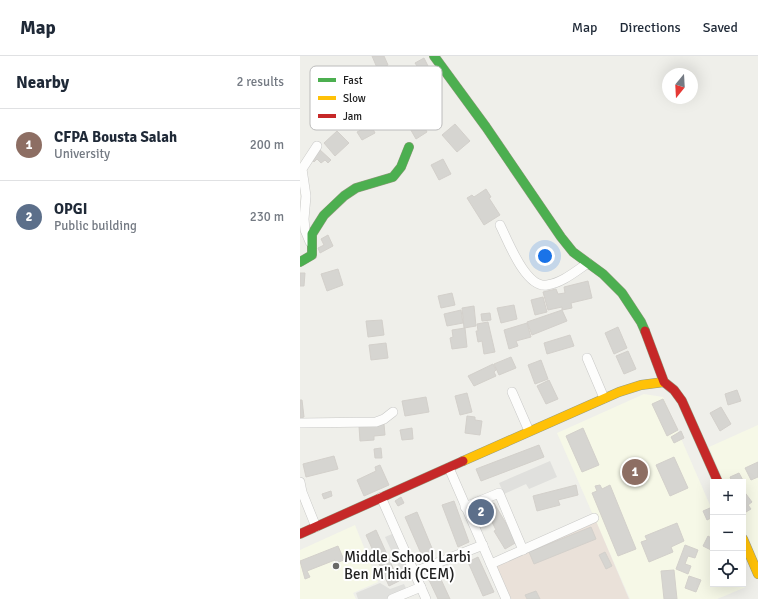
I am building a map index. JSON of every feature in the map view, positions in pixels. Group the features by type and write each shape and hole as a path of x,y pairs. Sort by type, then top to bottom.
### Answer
{"street":[{"path":"434,56 441,66"},
{"path":"442,67 486,127 561,237 573,252 603,274 622,293 641,322 664,382 674,390 682,401 717,479"},
{"path":"311,244 305,230 304,219 306,196 302,169 317,146"},
{"path":"300,262 312,255 311,244 314,228 340,200 355,188 386,180 395,176 401,167 409,147"},
{"path":"500,225 526,274 533,282 540,285 547,285 567,277 588,263"},
{"path":"587,358 604,398"},
{"path":"300,534 604,398 638,385 652,382 664,382"},
{"path":"512,392 529,431"},
{"path":"300,423 376,422 384,419 394,412"},
{"path":"448,468 506,599"},
{"path":"300,482 304,498 316,527"},
{"path":"466,507 499,492 523,550"},
{"path":"381,497 426,599"},
{"path":"491,564 594,518"},
{"path":"414,572 483,545"},
{"path":"746,546 758,574"},
{"path":"392,599 421,587"}],"shaded area":[{"path":"644,394 663,397 710,505 710,587 746,587 717,599 630,599 557,433"},
{"path":"758,425 758,560 746,533 746,479 723,479 709,447"},
{"path":"550,461 557,477 529,489 526,484 504,494 499,483"},
{"path":"596,521 629,599 510,599 495,564"},
{"name":"Middle School Larbi Ben M'hidi (CEM)","path":"355,525 378,582 353,593 356,599 300,599 300,550"},
{"path":"392,534 412,577 405,580 385,537"},
{"path":"380,583 390,589 404,584 410,596 401,599 358,599 356,593"}],"building":[{"path":"372,56 384,56 388,65 376,66"},
{"path":"424,58 428,66 417,66 415,63"},
{"path":"455,124 470,141 457,152 442,135"},
{"path":"361,130 374,130 375,133 362,140 357,132"},
{"path":"411,130 426,130 427,132 416,139"},
{"path":"337,131 349,143 335,156 324,143"},
{"path":"319,149 331,160 328,163 325,160 321,163 317,159 314,162 310,158"},
{"path":"443,159 451,174 439,180 431,165"},
{"path":"486,189 491,197 489,198 500,215 484,225 467,198 472,195 474,197"},
{"path":"328,235 333,246 320,253 318,248 324,245 321,239"},
{"path":"338,269 343,285 327,291 321,274"},
{"path":"300,273 305,273 304,286 300,286"},
{"path":"588,281 592,298 571,303 572,308 562,310 562,307 548,310 543,292 556,289 558,294 565,293 564,287"},
{"path":"452,293 455,305 441,308 438,296"},
{"path":"543,297 547,312 535,315 531,300"},
{"path":"514,305 517,319 501,323 497,308"},
{"path":"474,306 476,326 464,328 462,308"},
{"path":"461,310 463,323 447,326 444,314"},
{"path":"562,310 567,321 532,335 527,322"},
{"path":"490,313 491,320 482,321 481,314"},
{"path":"382,320 384,335 368,337 366,321"},
{"path":"488,322 495,352 484,354 482,341 478,342 476,331 478,331 477,324"},
{"path":"527,323 531,337 516,341 518,346 509,349 504,330"},
{"path":"618,327 627,348 614,354 605,333"},
{"path":"465,328 467,347 452,349 450,338 453,337 452,330"},
{"path":"570,335 574,346 547,354 544,343"},
{"path":"386,343 388,358 371,360 369,345"},
{"path":"628,351 636,369 624,374 616,356"},
{"path":"511,357 516,368 499,375 494,364"},
{"path":"541,360 548,379 535,384 528,365"},
{"path":"493,364 496,370 494,372 496,376 474,386 468,376"},
{"path":"549,380 558,399 546,404 537,386"},
{"path":"737,390 741,401 728,405 725,394"},
{"path":"467,393 472,412 460,415 455,396"},
{"path":"426,397 429,412 405,416 402,401"},
{"path":"663,399 678,430 667,436 652,404"},
{"path":"300,400 302,400 304,417 300,418"},
{"path":"721,407 731,424 720,431 710,413"},
{"path":"467,416 475,417 475,420 482,421 480,435 465,433"},
{"path":"384,424 385,435 374,436 374,440 360,441 359,426"},
{"path":"412,428 413,439 402,440 400,430"},
{"path":"583,428 599,465 582,472 566,436"},
{"path":"681,431 684,438 674,443 671,437"},
{"path":"539,445 544,457 481,481 476,469"},
{"path":"381,448 382,458 375,458 374,449"},
{"path":"334,456 338,469 306,477 303,464"},
{"path":"674,457 688,488 670,496 656,465"},
{"path":"758,462 758,477 751,480 745,468"},
{"path":"380,465 389,485 364,496 357,480 376,471 375,467"},
{"path":"739,473 742,479 731,479 730,477"},
{"path":"576,485 578,495 558,500 560,505 537,511 533,496"},
{"path":"600,485 602,489 610,485 636,549 618,556 592,493 597,491 595,486"},
{"path":"331,491 332,496 324,499 322,494"},
{"path":"746,494 752,502 748,505 751,509 746,512"},
{"path":"401,497 404,503 398,506 395,501"},
{"path":"454,501 469,542 458,547 442,505"},
{"path":"494,503 517,542 505,549 494,531 496,530 485,508"},
{"path":"710,508 710,518 707,520 703,511"},
{"path":"417,512 434,553 423,558 405,517"},
{"path":"677,523 684,541 671,547 673,552 649,562 641,542 647,540 645,536"},
{"path":"591,527 596,539 534,564 529,552"},
{"path":"376,530 399,581 389,586 366,535"},
{"path":"708,536 710,537 710,550 703,546"},
{"path":"685,545 698,550 695,558 688,556 685,564 691,566 688,574 676,569"},
{"path":"338,546 344,560 336,563 335,560 307,571 310,577 305,579 300,561"},
{"path":"605,552 612,566 606,569 599,555"},
{"path":"478,557 494,592 483,596 468,562"},
{"path":"674,570 677,599 664,599 661,571"},
{"path":"439,575 450,599 438,599 429,580"},
{"path":"689,576 701,580 696,592 685,588"},
{"path":"536,591 540,599 527,599 525,595"}],"traffic: fast":[{"path":"434,56 441,66"},
{"path":"442,67 486,127 561,237 573,252 603,274 622,293 641,322 645,331"},
{"path":"300,262 312,255 312,234 324,215 344,196 356,188 393,177 401,167 409,147"}],"traffic: slow":[{"path":"463,461 619,392 641,385 664,382"},
{"path":"746,546 758,574"}],"traffic: jam":[{"path":"645,331 664,382 674,390 682,401 717,479"},
{"path":"300,534 463,461"}],"place":[{"name":"CFPA Bousta Salah","path":"635,472"},
{"name":"OPGI","path":"481,512"},
{"name":"Middle School Larbi Ben M'hidi (CEM)","path":"336,566"}]}
